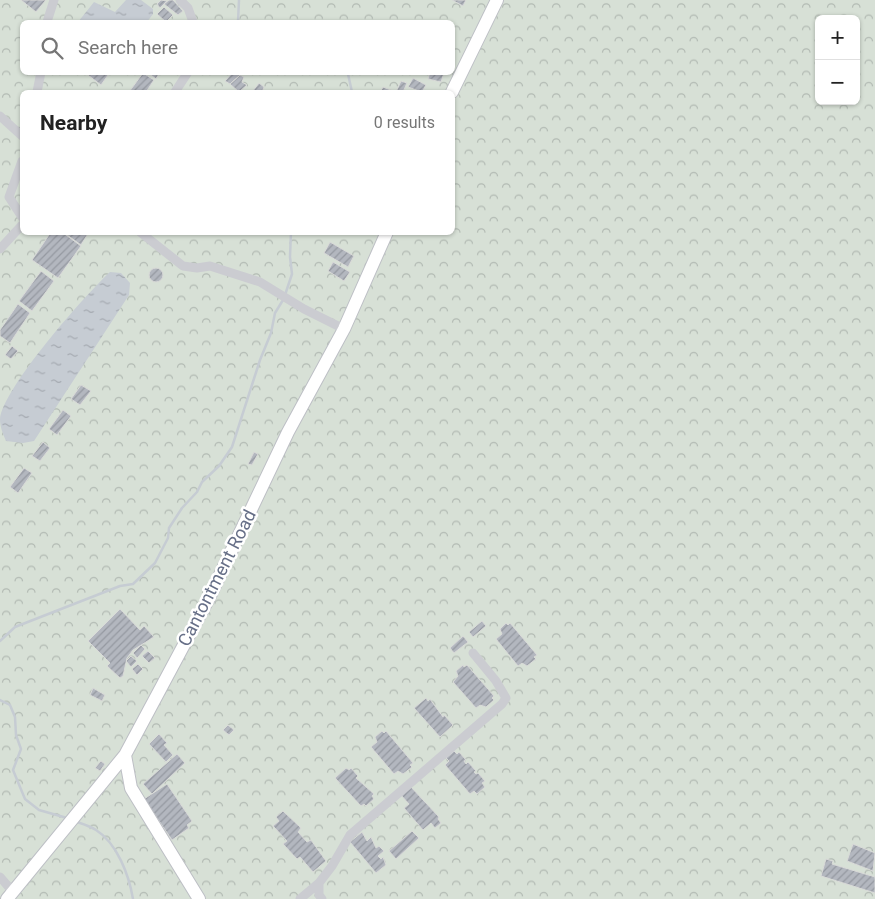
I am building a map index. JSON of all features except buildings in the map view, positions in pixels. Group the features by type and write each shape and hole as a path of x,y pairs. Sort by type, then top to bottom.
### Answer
{"street":[{"path":"48,20 54,0"},
{"path":"180,0 188,8 192,20"},
{"path":"453,90 497,0"},
{"path":"37,90 40,75"},
{"path":"176,90 186,75"},
{"path":"0,116 20,134"},
{"path":"20,167 8,197 20,214"},
{"path":"0,249 20,227"},
{"path":"144,235 183,266 196,268 210,266 260,282 304,309 344,329"},
{"name":"Cantontment Road","path":"10,896 125,755 209,598 288,432 344,329 386,235"},
{"path":"300,899 319,883 332,866 350,835 502,704 506,698 496,681 473,652"},
{"path":"125,755 131,788 199,899"},
{"path":"0,876 10,896"},
{"path":"319,883 319,895 322,899"}],"green space":[{"path":"0,0 875,0 875,899 0,899"}],"water":[{"path":"126,0 141,0 153,9 153,14 148,20 80,20 94,2 115,12"},
{"path":"110,272 121,273 130,283 129,295 34,441 23,443 6,441 0,419 15,386 65,320"}],"waterway":[{"path":"238,20 239,0"},
{"path":"348,75 352,90"},
{"path":"285,295 292,274 290,257 291,235"},
{"path":"0,641 15,627 120,586 133,584 155,563 168,538 169,528 182,508 197,492 202,482 219,466 232,447 260,360 271,333 275,313 283,300"},
{"path":"0,700 10,705 15,717 16,735 21,749 13,770 25,799 39,810 67,818"},
{"path":"77,822 96,830 116,851 125,870 133,899"}]}
